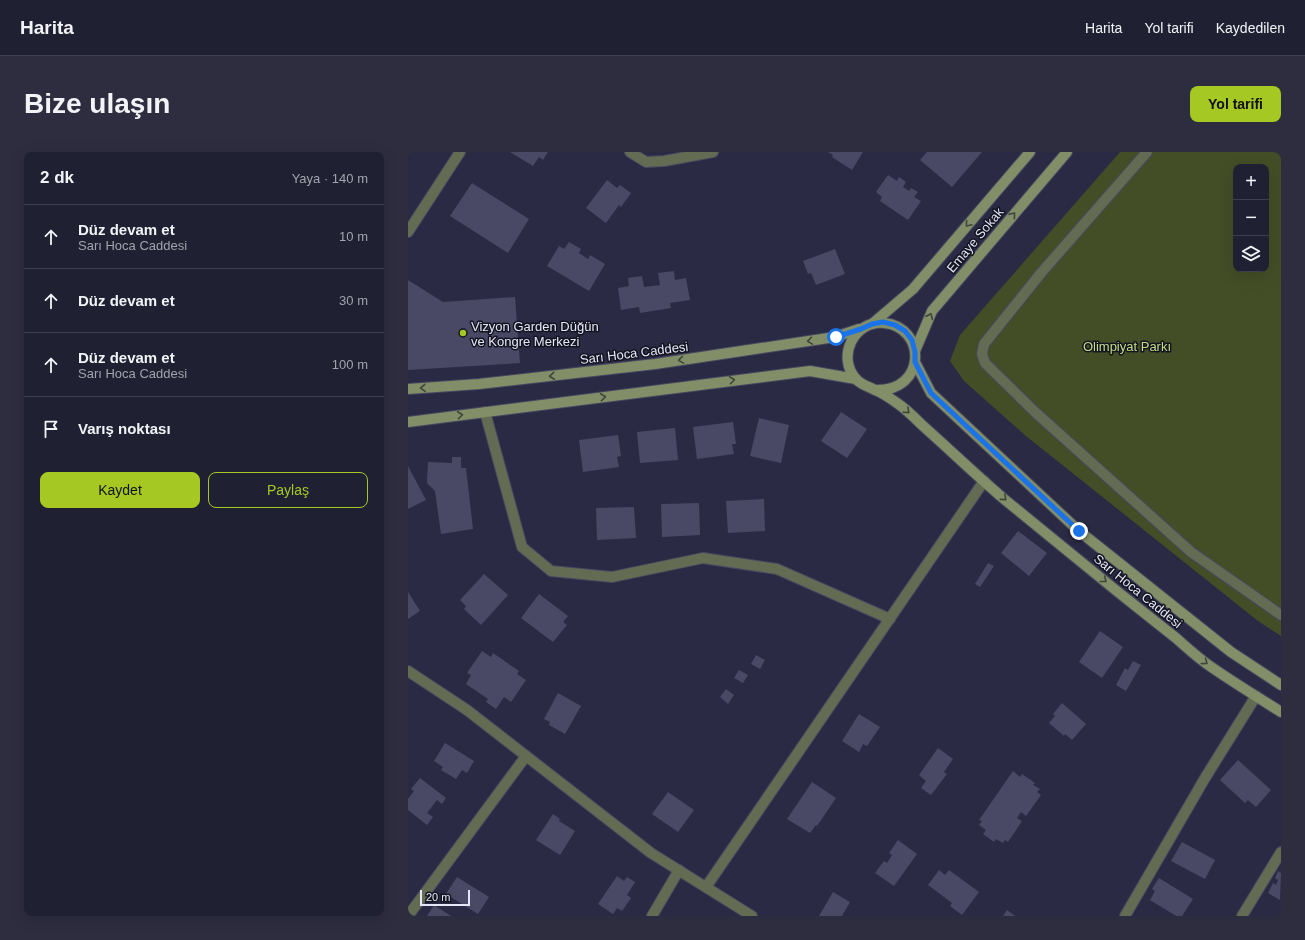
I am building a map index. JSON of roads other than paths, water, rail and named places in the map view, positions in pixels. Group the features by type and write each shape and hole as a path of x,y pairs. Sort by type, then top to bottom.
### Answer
{"street":[{"path":"408,232 411,219 460,152"},
{"path":"630,152 646,162 664,161 713,152"},
{"name":"Emaye Sokak","path":"872,324 913,290 1030,152"},
{"name":"Emaye Sokak","path":"915,352 932,311 1067,152"},
{"path":"1148,152 1041,273 984,344 982,354 985,363 1035,412 1191,552 1281,615"},
{"path":"883,322 895,325 905,331 912,340 915,352 915,362 912,372 905,381 896,387 886,390 875,390 865,386 856,379 850,370 847,359 848,347 853,337 861,329 872,324 883,322"},
{"name":"Sarı Hoca Caddesi","path":"408,389 479,384 655,364 836,337 861,329"},
{"name":"Sarı Hoca Caddesi","path":"915,362 931,393 1079,531 1231,652 1281,685"},
{"path":"408,422 810,370 856,379"},
{"name":"Sarı Hoca Caddesi","path":"875,390 899,403 1003,498 1206,663 1281,712"},
{"path":"485,412 522,547 551,571 612,577 702,558 777,570 890,619"},
{"path":"706,887 984,481"},
{"path":"408,671 467,710 651,853 752,916"},
{"path":"1125,916 1205,778 1256,696"},
{"path":"408,916 526,756"},
{"path":"1242,916 1281,852"},
{"path":"652,916 679,870"}],"place":[{"name":"Vizyon Garden Düğün ve Kongre Merkezi","path":"463,333"}],"park label":[{"name":"Olimpiyat Parkı","path":"1127,346"}]}
